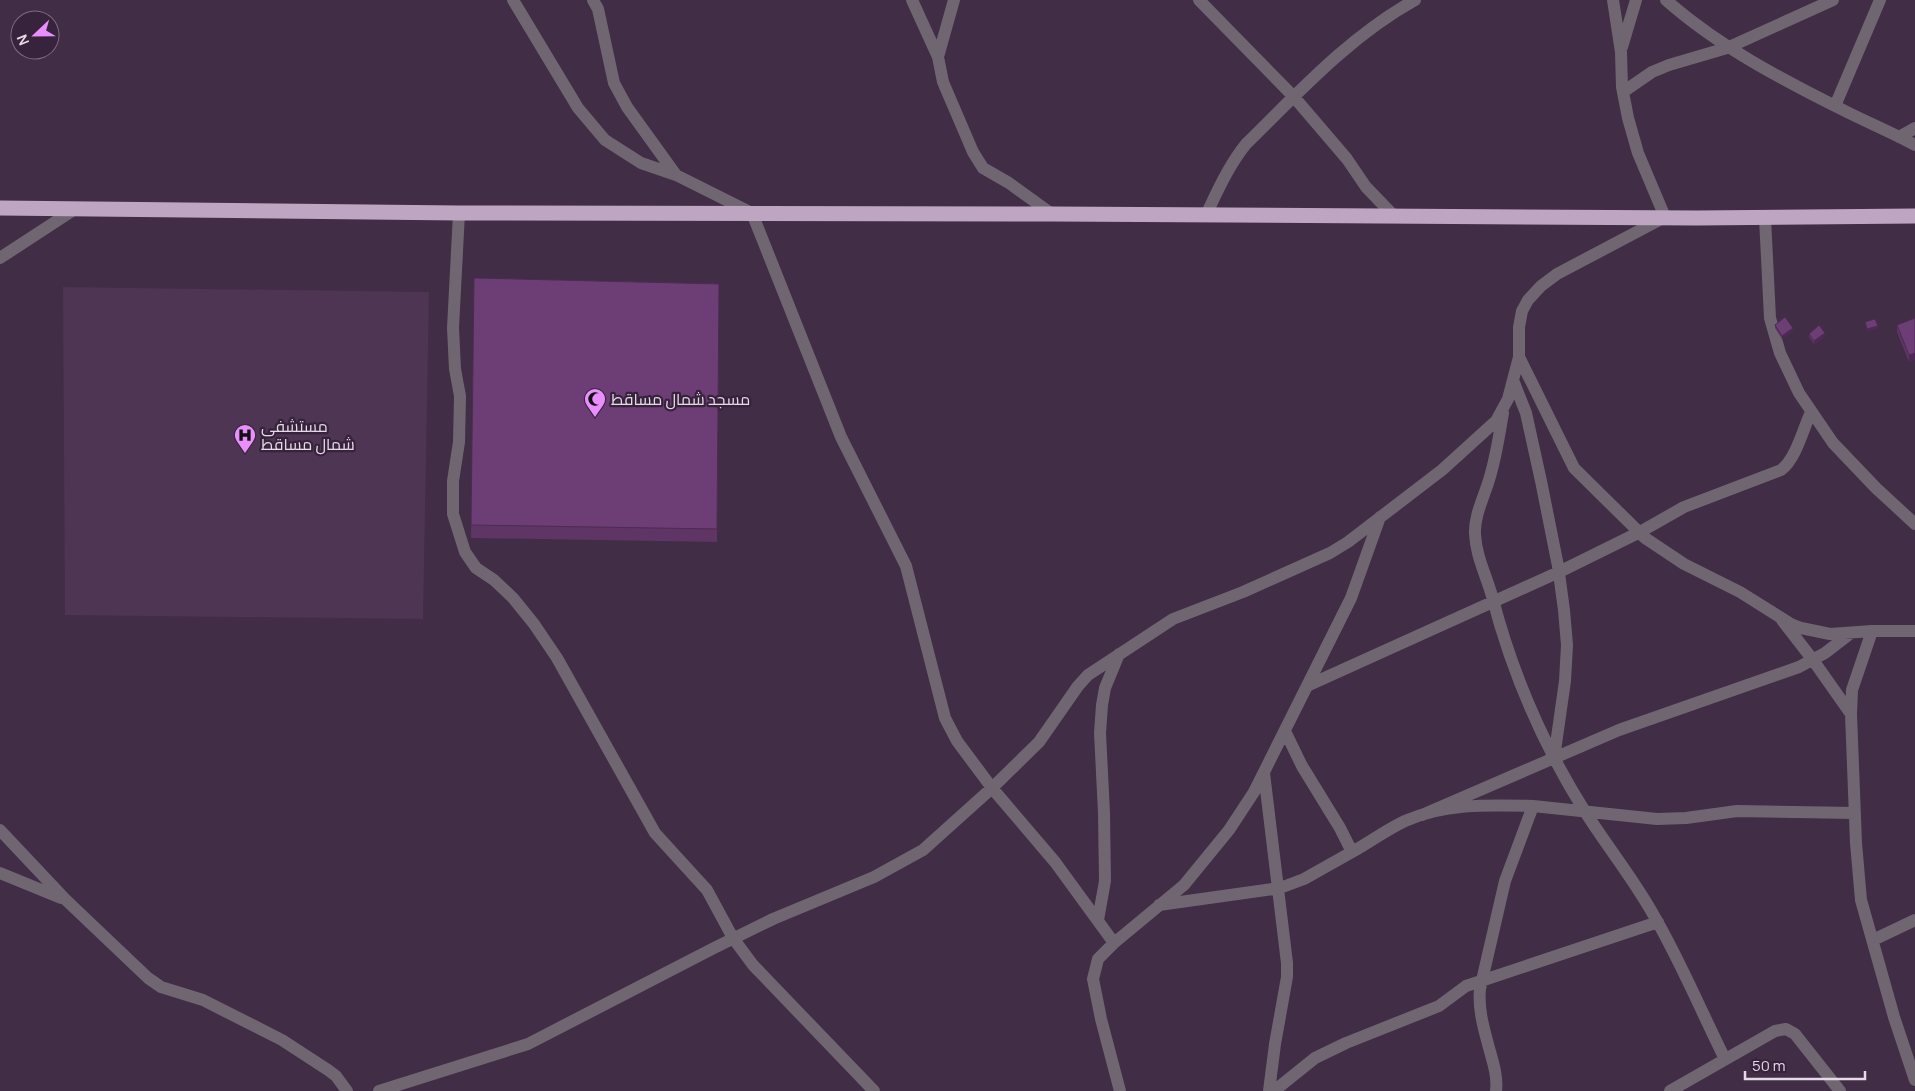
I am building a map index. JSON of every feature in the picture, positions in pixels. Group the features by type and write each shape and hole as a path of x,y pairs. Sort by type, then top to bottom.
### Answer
{"highway":[{"path":"0,208 459,213 1766,218 1915,216"}],"street":[{"path":"513,0 578,108 605,140 641,163 676,176 752,213 841,437 906,566 945,718 957,741 992,788 1055,862 1114,943"},
{"path":"593,0 598,9 614,83 627,107 676,176"},
{"path":"912,0 938,57 943,82 973,152 984,168 1009,183 1052,214"},
{"path":"938,57 954,0"},
{"path":"1199,0 1294,97 1347,158 1366,187 1394,216"},
{"path":"1206,215 1223,178 1239,152 1350,45 1415,0"},
{"path":"1613,0 1621,52 1623,92 1628,118 1638,153 1665,217 1557,274 1541,286 1528,300 1522,311 1519,327 1519,357 1503,411 1496,454 1476,520 1475,533 1477,550 1500,629 1529,709 1584,811 1658,922 1725,1059"},
{"path":"1621,52 1636,0"},
{"path":"1666,0 1685,17 1727,48 1835,106 1915,145"},
{"path":"1623,92 1652,72 1727,48 1833,0"},
{"path":"1835,106 1880,0"},
{"path":"1899,137 1915,128"},
{"path":"0,258 75,209"},
{"path":"459,213 453,328 454,369 460,396 458,442 453,481 453,514 465,552 476,568 494,580 513,598 557,658 655,833 707,890 733,938 753,965 874,1091"},
{"path":"1766,218 1770,318 1780,353 1799,393 1833,444 1915,524"},
{"path":"1519,357 1574,468 1640,532 1684,564 1740,592 1791,624 1830,634 1872,631 1915,631"},
{"path":"1513,380 1526,413 1541,481 1559,572 1567,645 1565,681 1554,758"},
{"path":"379,1091 528,1044 733,938 898,864 923,850 992,788 1039,742 1078,686 1088,675 1173,619 1243,592 1330,553 1348,542 1442,470 1496,421 1503,411"},
{"path":"1308,685 1559,572 1640,532 1684,507 1781,470 1788,464 1794,454 1812,412"},
{"path":"1120,1091 1101,1019 1093,979 1098,959 1114,943 1184,885 1229,830 1254,792 1350,598 1380,517"},
{"path":"1778,616 1813,660 1851,714"},
{"path":"1872,631 1855,678 1852,690 1851,714 1856,843 1861,900 1874,940 1894,1017 1915,1080"},
{"path":"1159,906 1277,889 1304,879 1404,822 1619,730 1799,668 1852,633"},
{"path":"1098,920 1105,881 1100,733 1102,705 1105,688 1120,654"},
{"path":"1285,731 1302,766 1340,828 1352,852"},
{"path":"1264,774 1287,963 1287,977 1269,1091"},
{"path":"1422,815 1456,807 1533,806 1657,819 1686,818 1737,811 1855,813"},
{"path":"1496,1091 1497,1076 1487,1042 1479,998 1481,981 1505,881 1533,806"},
{"path":"0,830 66,900 148,978 161,987 204,1000 282,1040 336,1076 347,1091"},
{"path":"0,873 66,900"},
{"path":"1874,940 1915,920"},
{"path":"1274,1091 1315,1058 1346,1043 1439,1006 1466,986 1658,922"},
{"path":"1670,1091 1775,1031 1786,1028 1796,1034 1840,1091"}],"shaded area":[{"name":"مستشفى شمال مساقط","path":"63,287 429,292 423,619 65,615"}],"building":[{"name":"مسجد شمال مساقط","path":"474,278 719,284 717,529 471,525"},
{"path":"1785,317 1793,328 1782,336 1775,325"},
{"path":"1915,318 1915,353 1909,355 1897,325"},
{"path":"1875,319 1878,326 1867,329 1865,322"},
{"path":"1819,325 1825,333 1814,341 1809,334"}],"place":[{"name":"مسجد شمال مساقط","path":"595,418"},
{"name":"مستشفى شمال مساقط","path":"245,454"}]}
